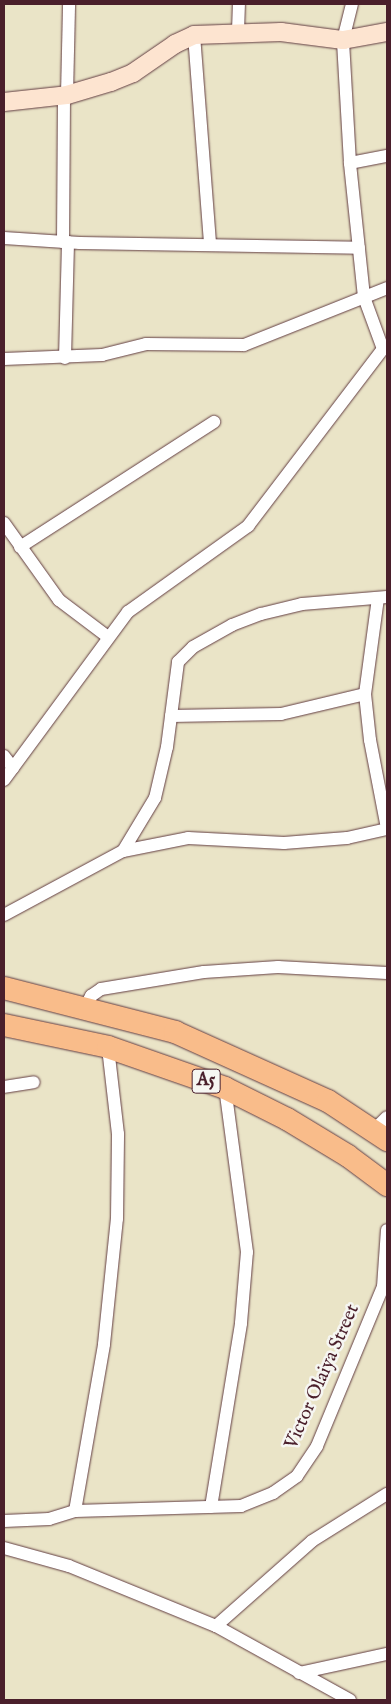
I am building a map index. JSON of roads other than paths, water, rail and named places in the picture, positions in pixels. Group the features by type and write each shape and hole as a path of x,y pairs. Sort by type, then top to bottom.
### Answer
{"highway":[{"name":"A5","path":"4,988 85,1007 175,1032 328,1101 383,1129"},
{"name":"A5","path":"4,1025 108,1047 225,1088 287,1119 387,1185"}],"street":[{"path":"65,358 65,95 69,4"},
{"path":"238,31 239,4"},
{"path":"4,780 128,612 248,526 385,352 364,297 350,163 343,40 352,4"},
{"path":"4,102 65,95 133,73 175,44 194,35 238,31 280,32 343,40 387,32"},
{"path":"194,35 210,243"},
{"path":"350,163 387,156"},
{"path":"4,238 66,242 210,243 259,248 359,248"},
{"path":"4,359 65,358 102,354 146,344 244,345 387,288"},
{"path":"20,546 214,422"},
{"path":"4,522 59,600 108,638"},
{"path":"4,915 123,851 188,838 284,843 347,838 387,829 370,740 365,694 382,597 302,604 261,614 232,625 193,647 178,662 171,716 155,798 123,851"},
{"path":"171,716 281,714 365,694"},
{"path":"4,756 13,768"},
{"path":"85,1007 91,996 100,989 204,972 278,967 387,973"},
{"path":"75,1511 104,1344 117,1219 118,1134 108,1047"},
{"path":"4,1087 34,1082"},
{"path":"211,1507 241,1323 247,1252 225,1088"},
{"name":"Victor Olaiya Street","path":"4,1521 49,1519 75,1511 241,1506 273,1493 297,1476 317,1446 383,1287 387,1230"},
{"path":"216,1626 312,1542 387,1494"},
{"path":"4,1548 69,1566 216,1626 350,1700"},
{"path":"299,1673 387,1654"}]}
